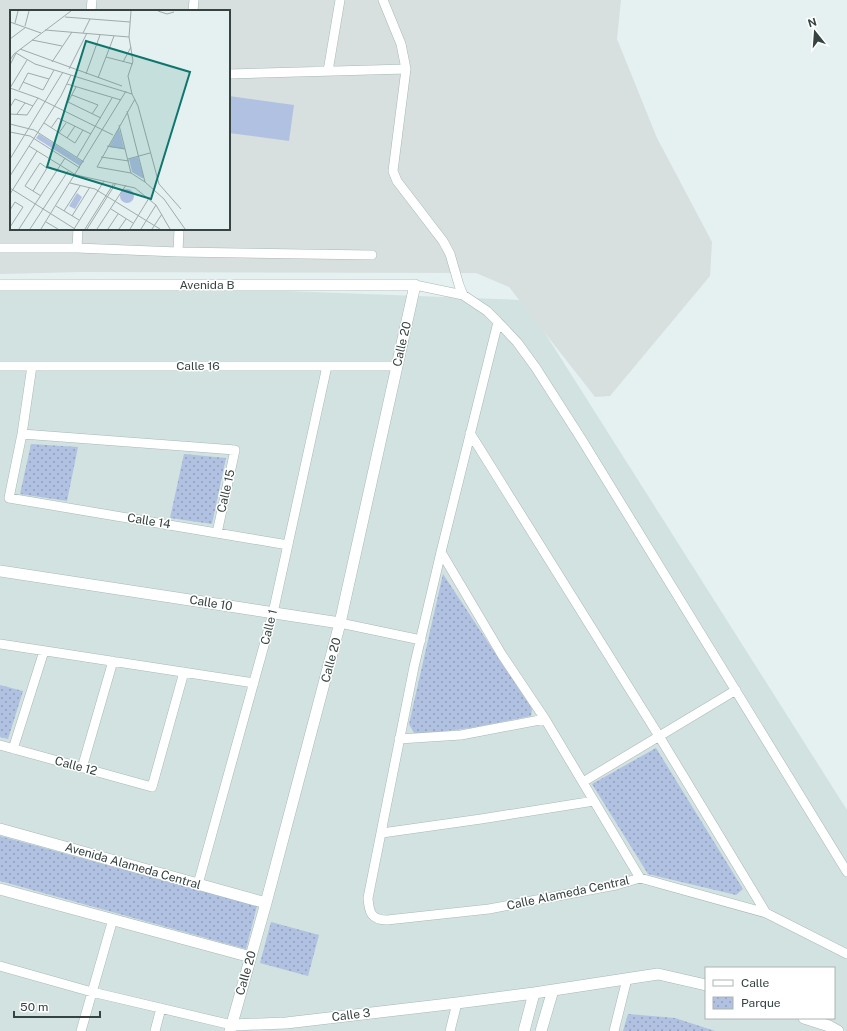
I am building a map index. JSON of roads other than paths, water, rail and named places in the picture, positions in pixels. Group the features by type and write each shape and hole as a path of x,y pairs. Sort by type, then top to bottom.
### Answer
{"street":[{"path":"91,10 92,0"},
{"path":"193,10 194,0"},
{"path":"328,71 340,0"},
{"path":"383,0 401,44 406,69 393,170 397,181 446,246 463,295"},
{"path":"230,74 406,69"},
{"path":"77,248 78,230"},
{"path":"178,252 179,230"},
{"path":"0,248 77,248 178,252 372,255"},
{"name":"Avenida B","path":"0,285 415,285"},
{"path":"415,285 463,295 487,312 517,342 561,407 847,872"},
{"name":"Calle 20","path":"231,1028 266,903 340,623 415,285"},
{"path":"498,322 470,432 421,640 399,739 382,833 594,801"},
{"name":"Calle 16","path":"0,366 397,366"},
{"path":"22,434 32,366"},
{"name":"Calle 1","path":"198,884 273,613 327,366"},
{"path":"470,432 659,736 766,914"},
{"name":"Calle 14","path":"22,434 9,498 288,544"},
{"name":"Calle 15","path":"22,434 235,450 217,532"},
{"path":"441,552 502,655 545,719 640,878"},
{"name":"Calle 10","path":"0,571 340,623 421,640"},
{"path":"0,644 254,683"},
{"path":"13,749 44,651"},
{"path":"82,768 114,662"},
{"name":"Calle 12","path":"0,745 152,787 184,672"},
{"path":"583,782 736,690"},
{"path":"399,739 461,735 545,719"},
{"name":"Avenida Alameda Central","path":"0,829 266,903"},
{"name":"Calle Alameda Central","path":"382,833 368,898 369,910 372,915 379,920 489,910 616,885 640,878 766,914 847,954"},
{"path":"0,889 251,957"},
{"path":"81,1031 113,919"},
{"name":"Calle 3","path":"0,966 92,992 161,1008 231,1028 457,1003 658,974 705,985"},
{"path":"614,1031 627,979"},
{"path":"542,1031 553,990"},
{"path":"524,1031 534,993"},
{"path":"450,1031 457,1003"},
{"path":"155,1031 161,1008"},
{"path":"807,1019 832,1029"}]}
